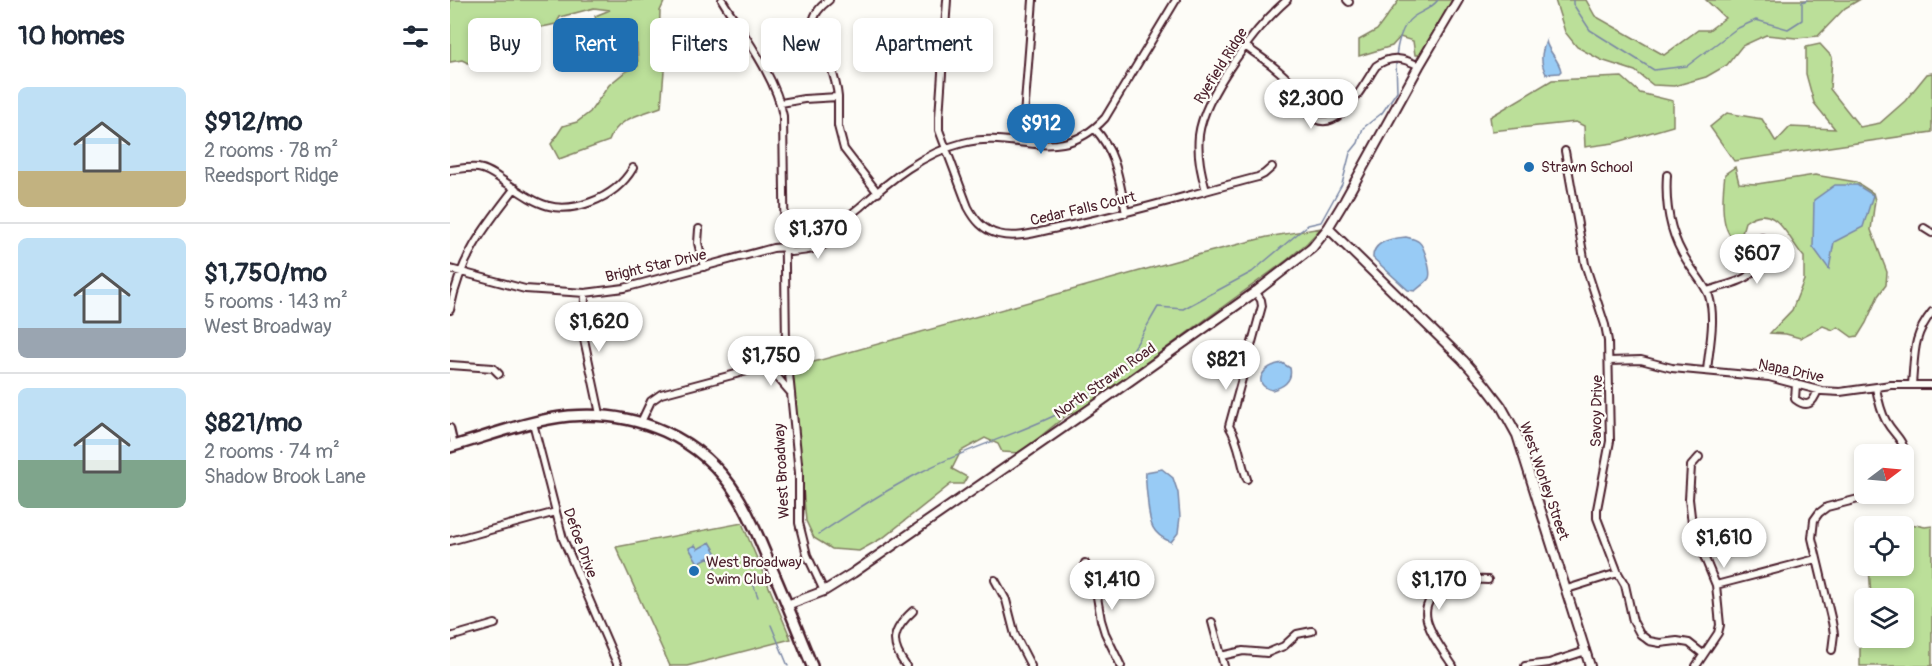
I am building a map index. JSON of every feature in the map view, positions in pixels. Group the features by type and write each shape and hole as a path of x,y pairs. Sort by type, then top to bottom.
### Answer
{"main road":[{"path":"452,446 533,423 567,416 600,414 655,426 682,440 713,465 737,495 754,528 812,666"}],"street":[{"name":"West Broadway","path":"722,0 770,79 781,103 784,125 788,360 799,473 799,523 807,555 824,591"},
{"path":"829,0 819,8 812,22 814,34 837,83 838,126 844,149 878,193 918,162 946,148 982,140 1055,145 1078,140 1095,129 1109,111 1176,0"},
{"name":"Cedar Falls Court","path":"947,0 939,130 968,207 974,218 989,231 999,234 1026,234 1126,213 1258,177 1272,167"},
{"path":"1022,142 1033,0"},
{"name":"Ryefield Ridge","path":"1206,190 1198,159 1202,120 1211,99 1245,46 1271,14 1287,0"},
{"name":"North Strawn Road","path":"787,605 824,591 853,573 1084,414 1256,291 1312,248 1328,228 1345,200 1458,0"},
{"path":"1245,46 1286,78 1304,111 1313,118 1325,121 1334,119 1346,111 1376,66 1382,62 1399,58 1419,66"},
{"path":"781,103 838,97"},
{"path":"1095,129 1105,140 1113,156 1126,213"},
{"name":"Savoy Drive","path":"1565,151 1579,238 1605,325 1609,361 1610,441 1597,518 1624,585 1640,634 1649,641 1689,643 1703,654"},
{"path":"450,170 479,168 492,173 543,205 561,209 581,206 607,196 626,180 633,168"},
{"path":"1667,175 1666,201 1673,233 1685,259 1707,291 1711,305 1707,371"},
{"path":"450,310 460,272 470,249 515,188"},
{"name":"Bright Star Drive","path":"450,269 525,289 585,293 624,288 817,238 838,229 878,193"},
{"name":"West Worley Street","path":"1328,228 1463,360 1501,405 1517,435 1590,666"},
{"path":"1924,228 1932,233"},
{"path":"699,229 698,243 704,267"},
{"path":"1707,291 1745,279 1751,274 1758,265 1762,238"},
{"path":"1247,479 1241,463 1239,447 1229,426 1262,306 1256,291"},
{"path":"585,293 584,339 600,414"},
{"path":"1912,384 1916,339 1922,325 1932,312"},
{"path":"641,422 651,400 661,394 788,360"},
{"name":"Napa Drive","path":"1609,361 1641,360 1672,368 1769,377 1818,390 1840,392 1891,385 1932,385"},
{"path":"450,365 493,369 499,374"},
{"path":"764,365 791,394"},
{"path":"1796,384 1795,399 1802,404 1808,404 1814,399 1818,390"},
{"path":"1876,388 1886,421 1903,444"},
{"name":"Defoe Drive","path":"533,423 563,539 618,666"},
{"path":"450,428 452,446"},
{"path":"1696,666 1719,633 1720,625 1716,585 1694,532 1690,516 1691,466 1700,457"},
{"path":"1832,650 1834,634 1816,559 1812,529 1814,520 1827,507 1854,500"},
{"path":"450,541 556,512"},
{"path":"1716,585 1816,559"},
{"path":"1085,563 1096,591 1105,633 1121,666"},
{"path":"1567,589 1618,573"},
{"path":"1453,666 1427,620 1430,601 1444,588 1477,579 1488,580"},
{"path":"995,580 1006,600 1015,635 1031,666"},
{"path":"906,666 896,650 895,634 898,627 913,611"},
{"path":"1212,622 1224,666"},
{"path":"450,637 495,624"},
{"path":"1221,656 1243,651 1267,653 1284,646 1298,634 1312,631"},
{"path":"1525,666 1549,663 1586,651"}],"green space":[{"path":"450,0 665,0 660,18 650,18 650,72 664,72 661,107 623,122 609,141 559,159 551,144 563,126 577,122 590,112 609,85 625,72 638,72 638,18 596,18 595,16 610,10 594,8 553,18 553,25 541,27 541,18 468,18 468,63 462,60 450,62"},
{"path":"1399,0 1455,0 1420,55 1415,55 1413,41 1400,37 1392,46 1359,56 1359,40 1377,30"},
{"path":"1555,0 1586,0 1595,16 1664,55 1698,30 1709,30 1725,18 1706,0 1859,0 1845,8 1818,36 1796,38 1766,35 1742,46 1727,65 1706,77 1674,86 1653,85 1635,71 1601,60 1577,47 1565,32"},
{"path":"1820,44 1832,57 1830,89 1860,127 1880,123 1905,101 1927,74 1932,73 1932,132 1734,161 1710,127 1727,113 1762,119 1776,142 1790,127 1835,129 1814,103 1806,74 1806,47"},
{"path":"1622,77 1640,93 1673,101 1673,126 1614,143 1585,147 1584,126 1576,122 1492,131 1490,117 1552,80"},
{"path":"1735,167 1739,183 1757,184 1815,175 1856,182 1873,193 1875,200 1871,230 1887,272 1886,285 1858,336 1852,337 1838,327 1833,330 1823,326 1800,338 1770,333 1792,310 1804,280 1804,257 1780,224 1765,215 1755,216 1745,222 1741,236 1730,235 1723,214 1725,174"},
{"path":"1321,228 1287,260 1081,410 1067,415 1020,453 1002,452 998,444 985,438 961,451 952,469 967,477 963,484 951,484 884,537 859,551 832,549 814,538 806,521 792,368 1197,255 1267,237"},
{"name":"West Broadway Swim Club","path":"742,523 791,639 687,666 670,666 616,547"},
{"path":"1914,525 1932,526 1932,666 1860,666 1860,648 1914,648 1914,588 1870,588 1870,576 1914,576"}],"water":[{"path":"1546,41 1560,67 1559,73 1546,74 1544,70 1542,58"},
{"path":"1835,185 1857,185 1873,195 1863,227 1834,242 1829,269 1813,247 1814,200"},
{"path":"1406,237 1421,244 1430,275 1415,291 1408,290 1373,258 1380,244"},
{"path":"1282,363 1290,368 1289,380 1276,389 1265,387 1262,384 1262,375 1275,364"},
{"path":"1162,469 1173,478 1178,493 1180,517 1178,533 1171,542 1155,532 1149,511 1146,472"},
{"path":"710,542 722,562 715,567 709,557 698,563 689,548 695,545 698,549"}],"waterway":[{"path":"1396,58 1399,41 1409,20 1438,0"},
{"path":"1573,0 1573,4 1590,30 1654,70 1687,66 1736,29 1756,20 1788,29 1802,20 1802,2 1807,0"},
{"path":"819,534 921,472 1041,422 1086,398 1114,377 1158,307 1183,309 1252,272 1308,225 1321,222 1342,184 1350,153 1358,143 1363,128 1382,113 1397,91 1396,62"},
{"path":"752,581 758,597"},
{"path":"771,625 788,666"}],"place":[{"name":"Strawn School","path":"1529,167"},
{"name":"West Broadway Swim Club","path":"694,571"}]}
